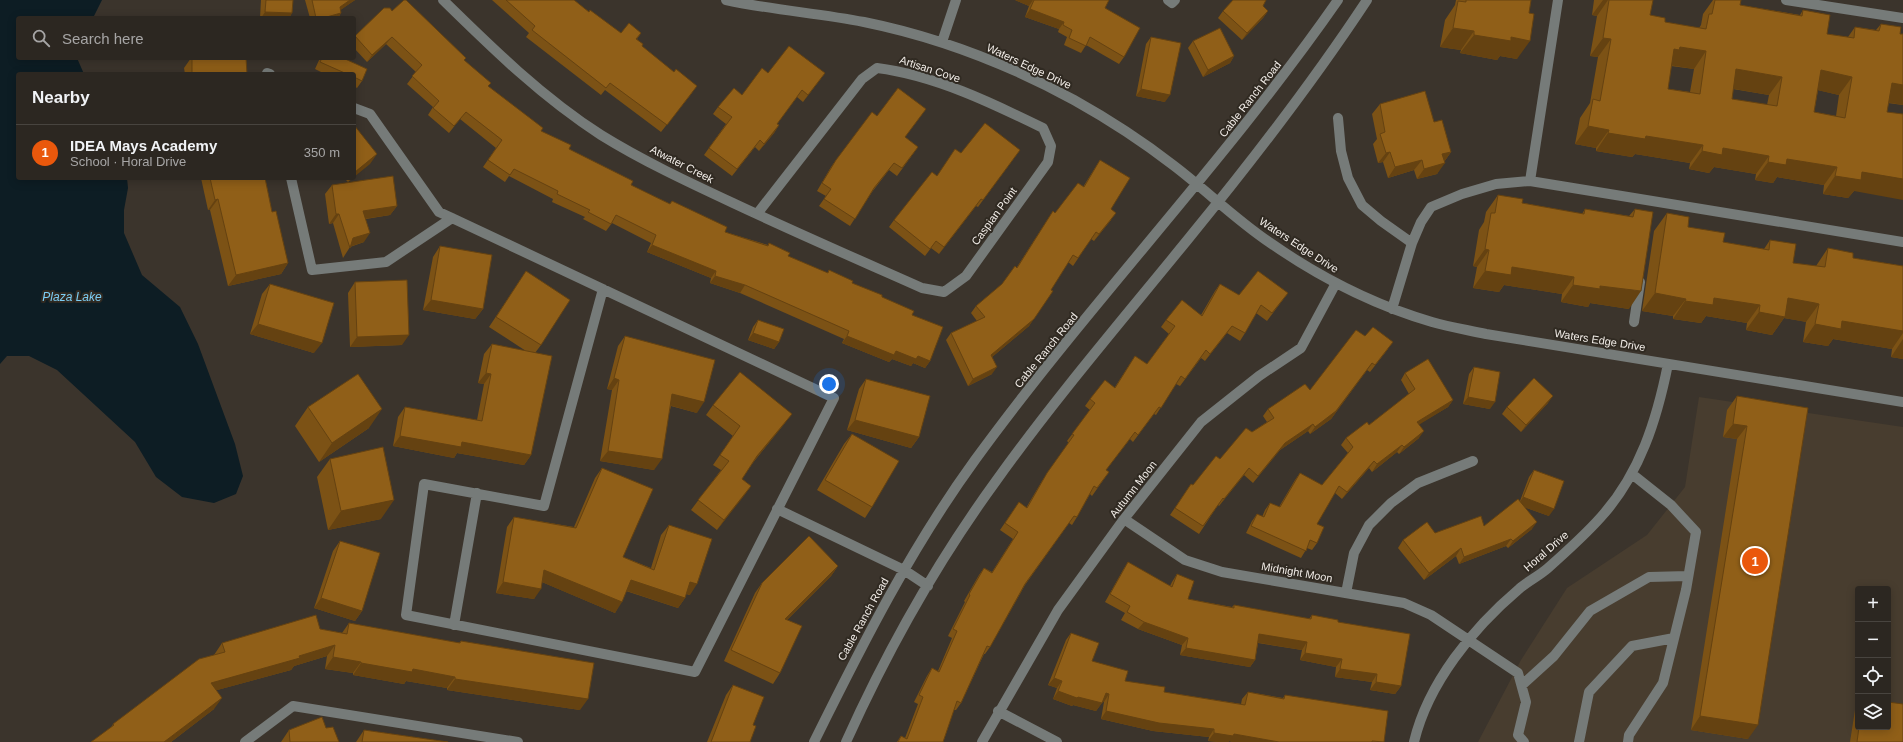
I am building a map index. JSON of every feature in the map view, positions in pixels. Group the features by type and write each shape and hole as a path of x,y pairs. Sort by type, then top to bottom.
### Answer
{"street":[{"name":"Atwater Creek","path":"443,0 543,94 602,135 682,179 757,214 922,288 944,292"},
{"name":"Waters Edge Drive","path":"726,0 862,22 895,29 942,42 1014,70 1075,101 1142,143 1268,242 1336,284 1392,309 1434,323 1486,334 1903,402"},
{"path":"942,42 956,0"},
{"name":"Cable Ranch Road","path":"814,742 851,667 904,570 947,502 1002,424 1064,346 1197,185 1286,71 1338,0"},
{"path":"846,742 889,653 972,514 1032,432 1218,202 1308,85 1367,0"},
{"path":"1530,181 1558,0"},
{"path":"1786,0 1903,18"},
{"name":"Artisan Cove","path":"757,214 862,79 877,68 899,71 983,99 1043,128 1051,146"},
{"path":"356,109 370,114 439,212 603,289 834,398 695,672 406,615 424,484 544,506 603,289"},
{"path":"1338,118 1341,151 1346,171 1362,205 1381,221 1412,243"},
{"name":"Caspian Point","path":"944,292 966,276 1048,162 1051,146"},
{"path":"291,180 312,270 386,262 452,218"},
{"path":"1392,309 1412,243 1421,222 1431,207 1462,194 1496,184 1530,181 1652,205 1903,242"},
{"path":"1634,322 1642,269"},
{"name":"Autumn Moon","path":"982,742 1058,610 1124,519 1201,422 1260,376 1301,348 1336,284"},
{"name":"Horal Drive","path":"1414,742 1417,728 1432,695 1450,665 1469,641 1494,612 1520,588 1547,568 1601,517 1632,474 1656,416 1668,364"},
{"path":"1346,592 1354,554 1370,525 1391,503 1418,483 1473,461"},
{"path":"1628,742 1629,735 1663,683 1688,576 1696,532 1671,505 1632,474"},
{"path":"454,625 477,493"},
{"path":"778,509 904,570 928,586"},
{"name":"Midnight Moon","path":"1124,519 1185,560 1222,572 1404,603 1431,615 1518,673 1522,685"},
{"path":"1524,742 1518,735 1526,702 1522,685 1554,656 1590,611 1649,576 1688,576"},
{"path":"1579,742 1589,692 1632,646 1674,638"},
{"path":"245,742 293,706 518,742"},
{"path":"998,712 1057,742"}],"shaded area":[{"path":"1699,397 1903,427 1903,742 1478,742 1521,660 1567,588 1647,535 1685,487"}],"water":[{"name":"Plaza Lake","path":"0,0 102,0 94,16 16,16 16,60 78,60 83,72 16,72 16,180 127,180 128,188 124,210 124,233 142,275 180,307 198,344 235,444 243,476 236,494 214,503 182,497 156,477 135,442 57,370 29,356 7,356 0,364"}],"building":[{"path":"266,0 293,0 292,13 265,12"},
{"path":"312,0 350,0 340,7 341,13 330,16 316,16"},
{"path":"404,0 406,0 466,58 464,60 491,83 488,86 543,128 541,131 571,145 569,149 633,181 631,185 670,204 672,201 727,227 725,232 768,246 769,243 790,253 788,256 828,273 829,270 853,281 852,283 882,295 882,297 914,311 912,315 943,327 930,361 918,356 916,359 896,351 894,355 847,336 849,331 745,285 715,276 716,271 652,245 656,235 616,215 611,224 588,212 590,210 557,194 558,191 514,169 510,175 488,160 502,140 466,112 454,126 433,108 439,101 412,76 422,65 392,37 372,55 356,37 356,35 384,8 390,8 392,11"},
{"path":"506,0 574,0 589,12 590,10 621,33 629,23 641,33 636,39 643,44 642,46 674,72 676,69 697,86 667,125 610,83 606,88 532,30 535,26"},
{"path":"1034,0 1109,0 1105,8 1140,28 1124,57 1090,37 1086,46 1069,38 1072,30 1063,25 1064,22 1030,9"},
{"path":"1233,0 1266,0 1263,6 1268,11 1247,33 1223,11"},
{"path":"1466,0 1531,0 1529,13 1534,14 1530,41 1511,37 1511,41 1474,35 1474,31 1453,28 1458,1 1466,2"},
{"path":"1609,0 1653,0 1650,15 1665,18 1665,22 1706,29 1709,14 1712,14 1715,0 1741,0 1740,5 1802,16 1803,10 1830,15 1827,34 1854,38 1855,27 1879,31 1881,24 1901,27 1900,34 1903,34 1903,85 1892,83 1887,112 1903,114 1903,179 1862,172 1861,180 1835,176 1837,167 1787,159 1786,165 1768,162 1769,156 1723,148 1722,155 1702,151 1703,145 1646,136 1645,139 1608,133 1609,130 1588,126 1593,99 1600,101 1611,39 1603,38","holes":["1680,47 1706,51 1700,94 1668,89 1674,49 1679,50","1736,69 1782,77 1777,106 1732,99","1821,70 1852,77 1845,118 1814,112"]},
{"path":"1220,28 1234,56 1208,70 1193,41"},
{"path":"1151,37 1181,43 1170,95 1141,89"},
{"path":"789,46 825,73 808,95 802,90 777,124 779,125 764,144 760,140 737,169 709,148 732,117 718,107 734,88 742,95 762,68 768,73"},
{"path":"192,60 246,60 247,72 192,72"},
{"path":"321,60 347,60 367,69 362,81 356,78 356,72 342,72 320,62"},
{"path":"898,88 926,109 905,137 918,147 902,168 894,163 874,188 855,219 824,199 831,189 822,183 836,160 872,112 877,116"},
{"path":"1425,91 1434,122 1442,120 1451,152 1442,154 1445,163 1424,169 1422,160 1395,167 1390,152 1386,153 1380,134 1385,132 1380,104"},
{"path":"985,123 1020,150 983,200 981,199 944,247 936,241 930,249 894,220 932,172 937,176 955,149 961,153"},
{"path":"356,128 377,154 356,171"},
{"path":"1100,160 1130,178 1111,209 1116,213 1099,234 1096,232 1078,258 1073,255 1051,290 1053,291 1034,319 991,355 997,367 973,379 951,333 985,317 976,306 1002,284 1015,266 1017,268 1053,211 1055,213 1078,183 1084,187"},
{"path":"393,176 397,206 363,211 370,233 353,238 350,248 339,214 336,214 332,185"},
{"path":"210,180 265,180 272,212 276,211 288,263 236,275 218,199 215,200"},
{"path":"1498,195 1523,199 1522,203 1584,214 1585,209 1633,217 1635,209 1653,212 1641,291 1600,286 1600,289 1573,285 1574,277 1512,267 1511,275 1485,271 1489,250 1485,249 1491,213 1495,213"},
{"path":"1667,213 1689,217 1688,227 1725,233 1723,242 1769,250 1770,240 1796,244 1793,263 1825,267 1828,248 1853,253 1853,258 1903,266 1903,331 1842,321 1841,329 1815,324 1819,304 1788,298 1785,317 1759,312 1760,305 1714,298 1713,305 1685,301 1686,299 1655,293"},
{"path":"440,246 492,255 483,309 431,300"},
{"path":"526,271 570,300 541,345 496,317"},
{"path":"1258,271 1288,293 1272,313 1261,305 1245,333 1232,326 1210,354 1206,350 1185,379 1181,376 1161,408 1159,407 1138,435 1135,432 1106,470 1109,472 1097,488 1094,486 1077,517 1074,516 1025,584 990,647 987,646 961,703 957,701 943,742 898,742 901,736 907,739 923,697 919,695 932,668 939,672 957,631 953,629 970,595 969,594 984,568 992,573 1018,532 1005,523 1019,502 1027,508 1047,473 1074,435 1072,434 1095,403 1090,399 1105,380 1115,388 1135,356 1147,364 1175,326 1166,320 1182,300 1202,316 1220,284 1239,295"},
{"path":"407,280 409,335 357,337 355,282"},
{"path":"270,284 334,303 322,343 258,324"},
{"path":"758,320 784,329 779,342 753,333"},
{"path":"1373,327 1393,342 1375,365 1372,363 1336,411 1315,427 1313,424 1285,443 1258,476 1249,468 1224,499 1223,498 1203,526 1175,508 1191,484 1193,485 1216,456 1220,459 1246,428 1252,432 1274,418 1268,409 1305,384 1310,390 1356,330 1365,336"},
{"path":"625,336 715,360 704,402 672,394 662,459 608,451 619,380 614,378"},
{"path":"492,344 552,356 531,455 462,442 461,447 400,436 405,407 482,421 491,374 486,373"},
{"path":"1428,359 1453,400 1417,422 1424,431 1404,447 1402,445 1377,464 1374,461 1347,492 1339,486 1317,524 1324,527 1317,543 1310,540 1306,551 1251,526 1257,514 1264,517 1270,503 1280,507 1300,473 1322,485 1353,447 1346,438 1367,422 1369,425 1415,389 1405,373"},
{"path":"1474,367 1500,372 1495,402 1468,397"},
{"path":"740,372 792,414 757,456 742,479 751,486 724,520 698,500 729,461 720,455 740,426 713,405"},
{"path":"358,374 382,409 332,443 308,407"},
{"path":"1534,378 1553,396 1526,425 1507,407"},
{"path":"866,379 930,396 919,437 855,420"},
{"path":"1737,396 1808,408 1758,725 1700,716 1747,426 1733,424"},
{"path":"852,434 899,461 872,507 825,480"},
{"path":"383,447 394,500 341,511 330,459"},
{"path":"602,468 653,489 623,557 654,570 669,525 712,539 697,584 690,582 685,598 631,580 622,602 544,570 541,589 503,582 514,517 576,528"},
{"path":"1534,470 1564,481 1554,509 1523,497"},
{"path":"1518,499 1537,522 1513,541 1511,539 1464,557 1461,548 1429,573 1403,540 1427,522 1435,533 1481,516 1484,526"},
{"path":"809,536 838,566 785,619 802,626 780,673 731,650 762,583"},
{"path":"340,541 380,553 362,611 321,598"},
{"path":"1128,562 1172,587 1177,574 1194,581 1188,599 1234,608 1234,605 1311,619 1312,615 1338,620 1338,622 1410,634 1401,686 1376,682 1377,674 1340,669 1342,659 1305,653 1307,642 1259,634 1255,660 1186,648 1188,638 1144,622 1127,612 1130,606 1110,594"},
{"path":"316,615 320,629 347,634 349,623 460,643 461,641 594,663 588,699 455,679 455,677 413,669 412,672 361,663 333,657 335,645 299,656 300,658 211,683 222,698 164,742 91,742 199,659 225,652 222,643"},
{"path":"1071,633 1099,643 1092,661 1128,671 1125,681 1165,687 1164,692 1245,705 1248,692 1284,699 1285,695 1388,711 1384,742 1279,742 1234,734 1233,736 1214,733 1214,729 1159,723 1106,711 1109,694 1106,693 1102,703 1077,698 1058,691 1062,681 1054,678"},
{"path":"733,685 764,697 753,725 756,726 750,742 711,742"},
{"path":"1891,702 1903,704 1903,742 1857,742 1859,730 1891,730"},
{"path":"322,717 326,728 333,727 339,742 290,742 289,730"},
{"path":"364,730 448,742 362,742"}],"place":[{"name":"IDEA Mays Academy","path":"1755,561"}]}
